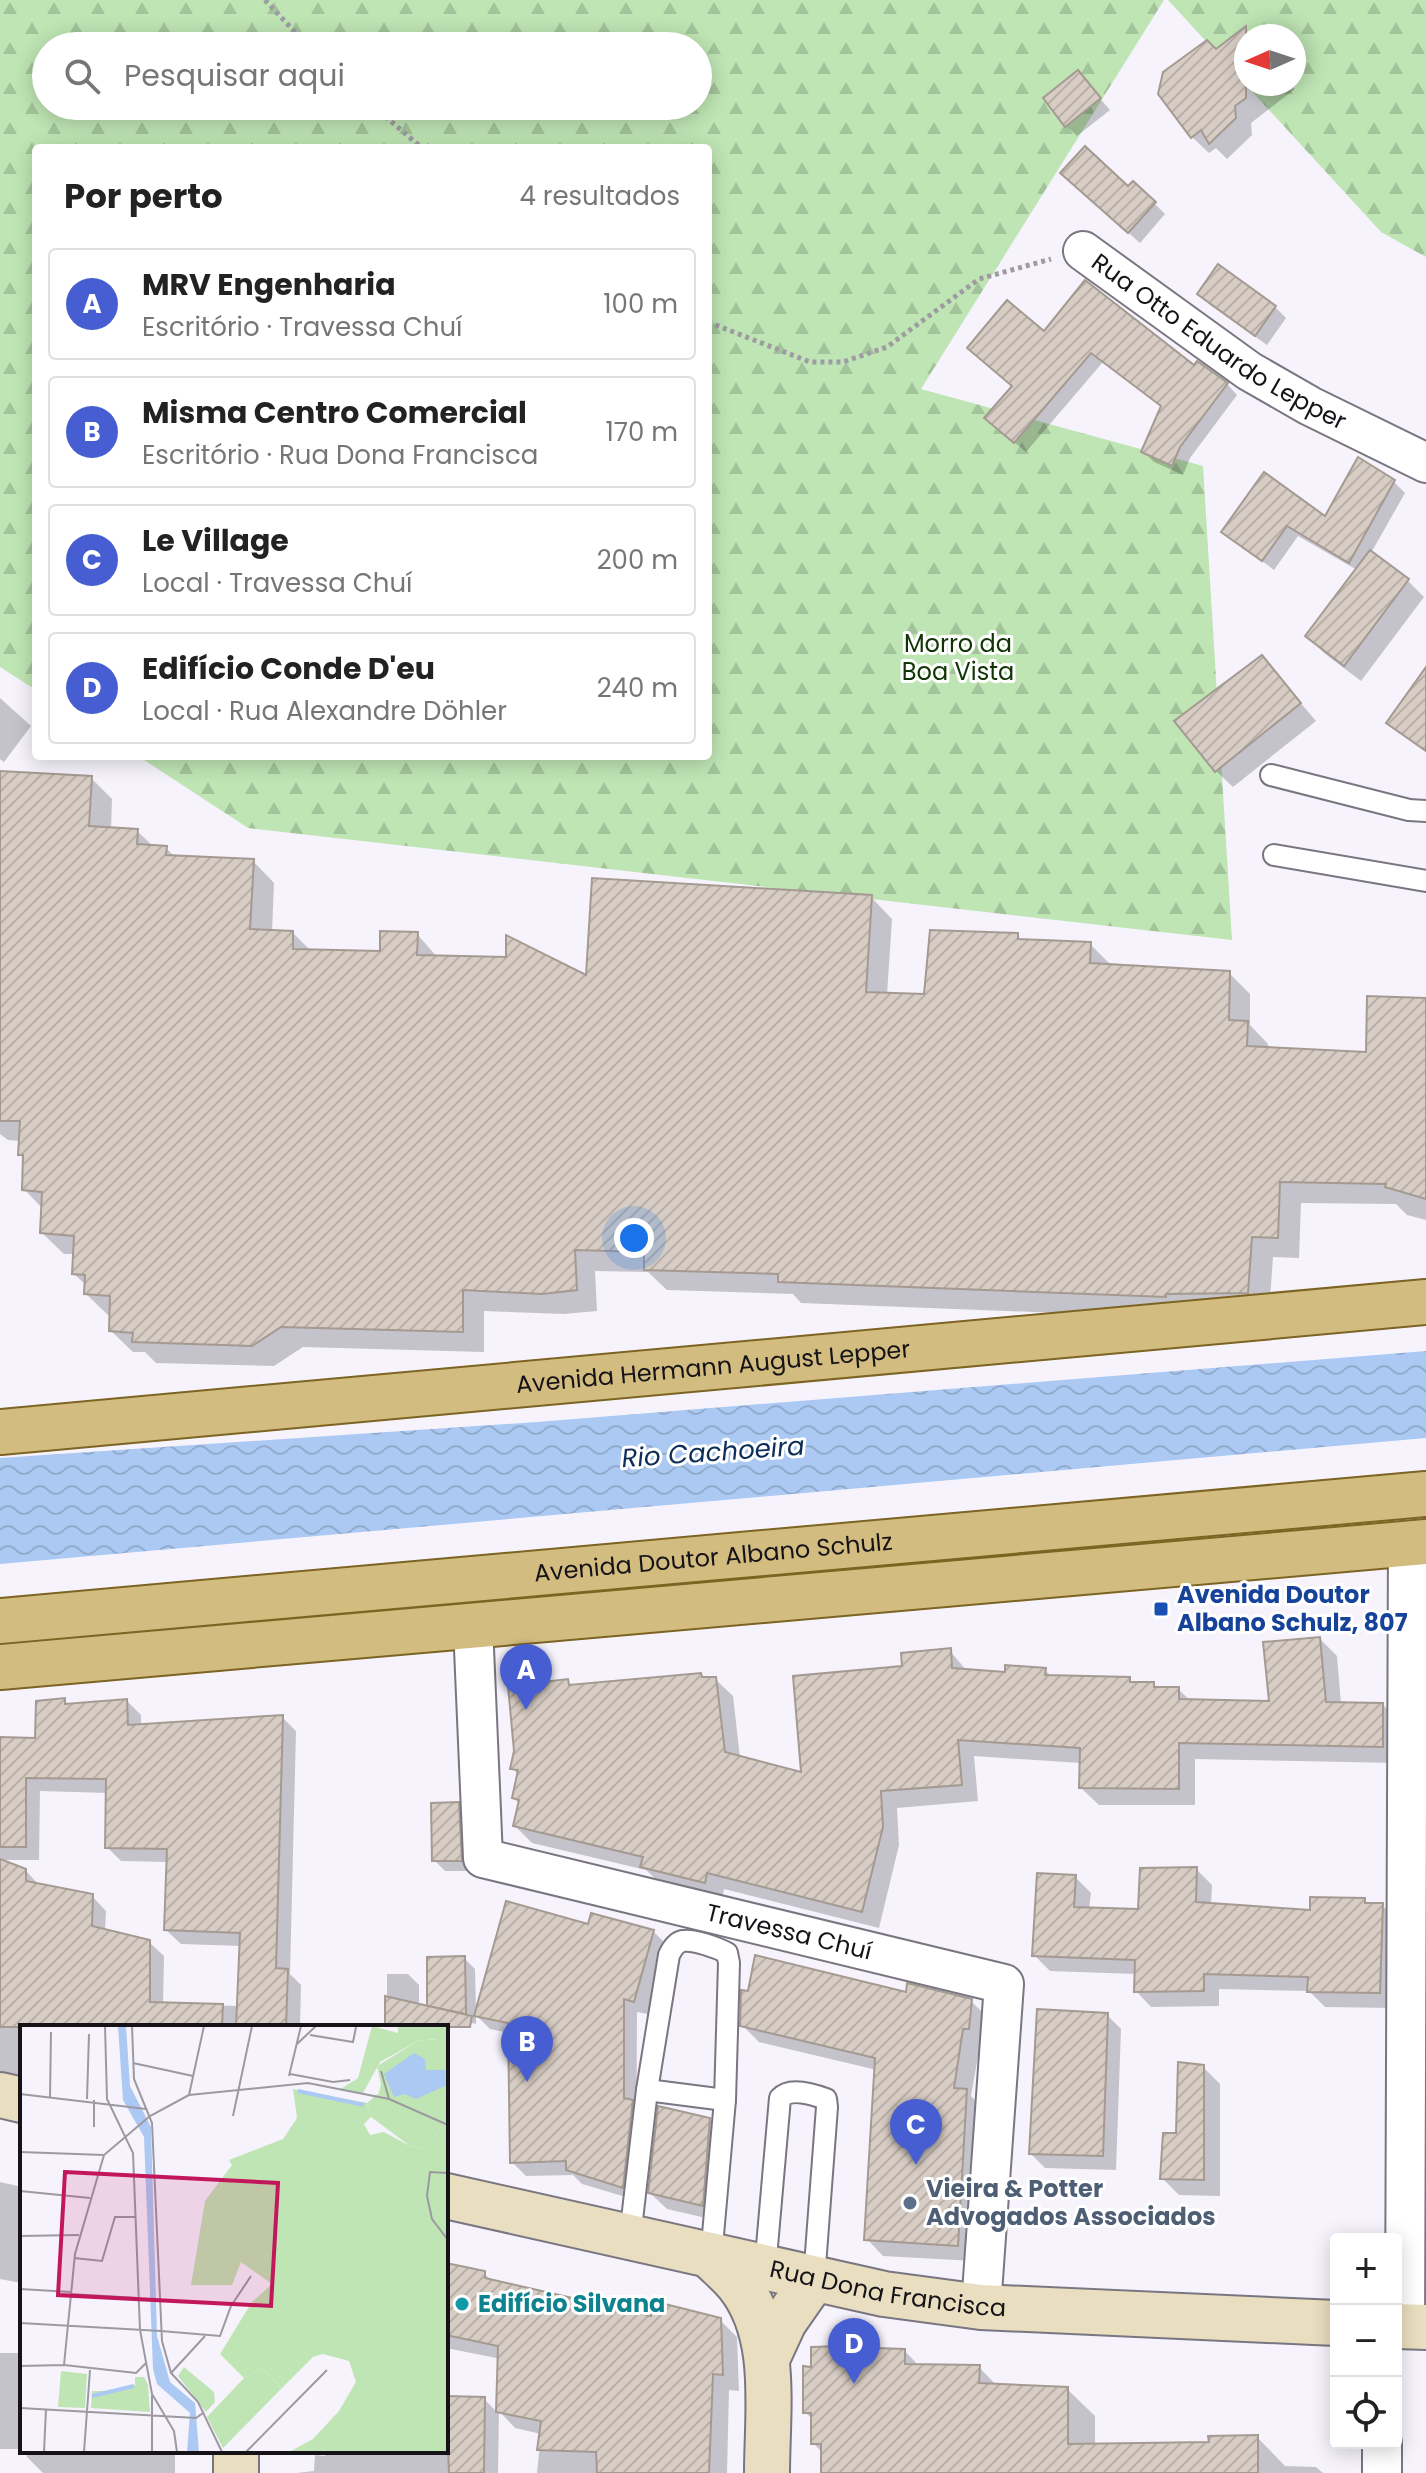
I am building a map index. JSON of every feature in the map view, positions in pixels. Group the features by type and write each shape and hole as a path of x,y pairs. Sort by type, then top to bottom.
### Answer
{"main road":[{"name":"Avenida Hermann August Lepper","path":"0,1432 1426,1302"},
{"name":"Avenida Doutor Albano Schulz","path":"0,1621 1426,1494"},
{"name":"Avenida Doutor Albano Schulz","path":"0,1667 1417,1542"},
{"path":"0,2095 20,2100"},
{"name":"Rua Dona Francisca","path":"448,2196 910,2299 981,2307 1330,2323"},
{"path":"711,2257 739,2285 750,2305 767,2359 767,2473"},
{"path":"767,2359 784,2322 814,2279"}],"street":[{"name":"Rua Otto Eduardo Lepper","path":"1083,251 1249,371 1310,406 1426,463"},
{"path":"1409,2327 1417,1542"},
{"name":"Travessa Chuí","path":"473,1625 483,1858 1004,1984 981,2307"},
{"path":"1382,2449 1382,2473"}],"lane":[{"path":"1271,775 1409,810 1426,811"},
{"path":"1274,855 1426,881"},
{"path":"630,2237 647,2090 669,1955 674,1946 683,1941 717,1947 727,1953 729,1963 725,2100 711,2257"},
{"path":"647,2090 725,2100"},
{"path":"765,2269 780,2098 791,2091 818,2096 826,2099 827,2107 814,2279"}],"path":[{"path":"265,0 295,32"},
{"path":"389,120 417,144"},
{"name":"Rua Otto Eduardo Lepper","path":"712,324 810,362 843,362 887,347 979,279 1083,251"}],"green space":[{"name":"Morro da Boa Vista","path":"0,0 1164,0 921,389 1203,466 1232,940 248,828 144,760 712,760 712,144 32,144 32,687 0,667"},
{"path":"1168,0 1426,0 1426,257 1381,232 1256,96 1306,96 1306,24 1234,24 1234,72"}],"water":[{"name":"Rio Cachoeira","path":"1426,1351 1426,1438 0,1564 0,1458 537,1422"}],"building":[{"path":"1234,35 1234,96 1246,98 1235,106 1236,118 1209,144 1201,130 1191,138 1158,94 1163,72 1207,40 1216,49"},
{"path":"1078,70 1101,98 1065,127 1043,98"},
{"path":"1085,146 1128,186 1133,181 1156,202 1128,233 1060,173"},
{"path":"1218,264 1276,306 1255,336 1197,294"},
{"path":"1085,280 1194,365 1197,361 1228,383 1180,447 1172,466 1141,452 1161,406 1091,353 1014,443 984,418 1012,386 967,348 1007,300 1044,331"},
{"path":"1358,457 1395,480 1349,563 1287,526 1262,561 1221,532 1264,472 1325,516"},
{"path":"1370,550 1409,579 1344,666 1305,636"},
{"path":"1262,655 1301,703 1215,772 1174,721"},
{"path":"1426,667 1426,751 1386,723"},
{"path":"0,771 92,776 89,826 138,829 137,844 167,846 166,855 254,859 250,929 293,931 293,949 380,951 380,931 418,932 417,955 506,957 506,935 586,975 592,878 872,895 866,992 924,994 930,930 1018,933 1018,939 1091,942 1090,963 1230,971 1229,1020 1248,1021 1247,1046 1366,1052 1367,996 1426,998 1426,1199 1385,1187 1386,1184 1280,1182 1278,1238 1252,1237 1248,1293 1166,1294 1166,1297 778,1282 778,1274 644,1270 644,1252 575,1250 577,1290 542,1294 463,1290 463,1332 281,1327 252,1346 132,1342 133,1333 109,1331 110,1296 84,1294 85,1275 72,1274 74,1236 40,1233 42,1192 22,1190 23,1155 18,1155 20,1121 0,1121"},
{"path":"1320,1637 1326,1702 1383,1703 1383,1747 1179,1743 1179,1789 1079,1788 1080,1748 958,1740 962,1785 881,1791 883,1827 862,1912 707,1873 705,1883 640,1867 643,1857 513,1826 519,1800 512,1798 518,1770 510,1769 514,1751 508,1686 568,1679 569,1685 701,1673 702,1677 716,1677 725,1752 801,1772 793,1676 902,1666 901,1653 951,1648 952,1668 1005,1672 1005,1665 1046,1668 1045,1675 1130,1677 1130,1682 1154,1682 1154,1687 1179,1687 1179,1699 1269,1701 1263,1642"},
{"path":"65,1698 65,1704 127,1699 128,1725 283,1715 276,1968 288,1969 286,2025 236,2025 240,1933 164,1930 167,1849 105,1848 106,1779 26,1778 26,1847 0,1847 0,1737 35,1738 36,1701"},
{"path":"459,1802 462,1861 432,1861 431,1803"},
{"path":"0,1859 26,1869 26,1881 93,1894 92,1926 150,1940 150,2002 223,2004 222,2025 0,2027"},
{"path":"1197,1867 1196,1902 1310,1910 1310,1897 1365,1898 1365,1903 1383,1903 1380,1993 1307,1992 1308,1977 1204,1974 1204,1991 1134,1992 1135,1960 1032,1956 1037,1873 1076,1875 1074,1907 1138,1909 1140,1868"},
{"path":"506,1901 588,1924 591,1913 654,1930 634,2002 624,1999 624,2098 633,2100 623,2188 566,2170 566,2161 510,2163 508,2023 474,2016"},
{"path":"755,1955 906,1992 907,1983 972,1999 969,2029 963,2029 954,2088 967,2089 958,2246 864,2240 875,2058 740,2026 741,1990 748,1991"},
{"path":"465,1956 466,2014 427,2006 427,1957"},
{"path":"385,1996 472,2016 470,2027 385,2025"},
{"path":"1037,2009 1108,2013 1103,2156 1029,2154"},
{"path":"1178,2062 1204,2065 1204,2180 1160,2179 1163,2133 1176,2133"},
{"path":"658,2106 710,2118 703,2206 648,2193"},
{"path":"448,2263 485,2271 485,2278 651,2316 653,2301 721,2318 723,2375 713,2374 709,2473 597,2473 596,2452 537,2450 541,2421 496,2412 498,2346 448,2335"},
{"path":"840,2338 876,2340 876,2348 905,2349 905,2364 980,2365 979,2383 1068,2387 1068,2444 1209,2442 1208,2436 1258,2435 1258,2473 821,2473 821,2444 811,2444 811,2413 803,2413 803,2366 811,2367 811,2347 841,2346"},
{"path":"448,2396 485,2397 484,2473 449,2473"}],"place":[{"name":"Avenida Doutor Albano Schulz, 807","path":"1161,1609"},
{"name":"MRV Engenharia","path":"526,1710"},
{"name":"Misma Centro Comercial","path":"527,2082"},
{"name":"Le Village","path":"916,2165"},
{"name":"Vieira & Potter Advogados Associados","path":"910,2203"},
{"name":"Edifício Silvana","path":"462,2304"},
{"name":"Edifício Conde D'eu","path":"854,2384"}]}
